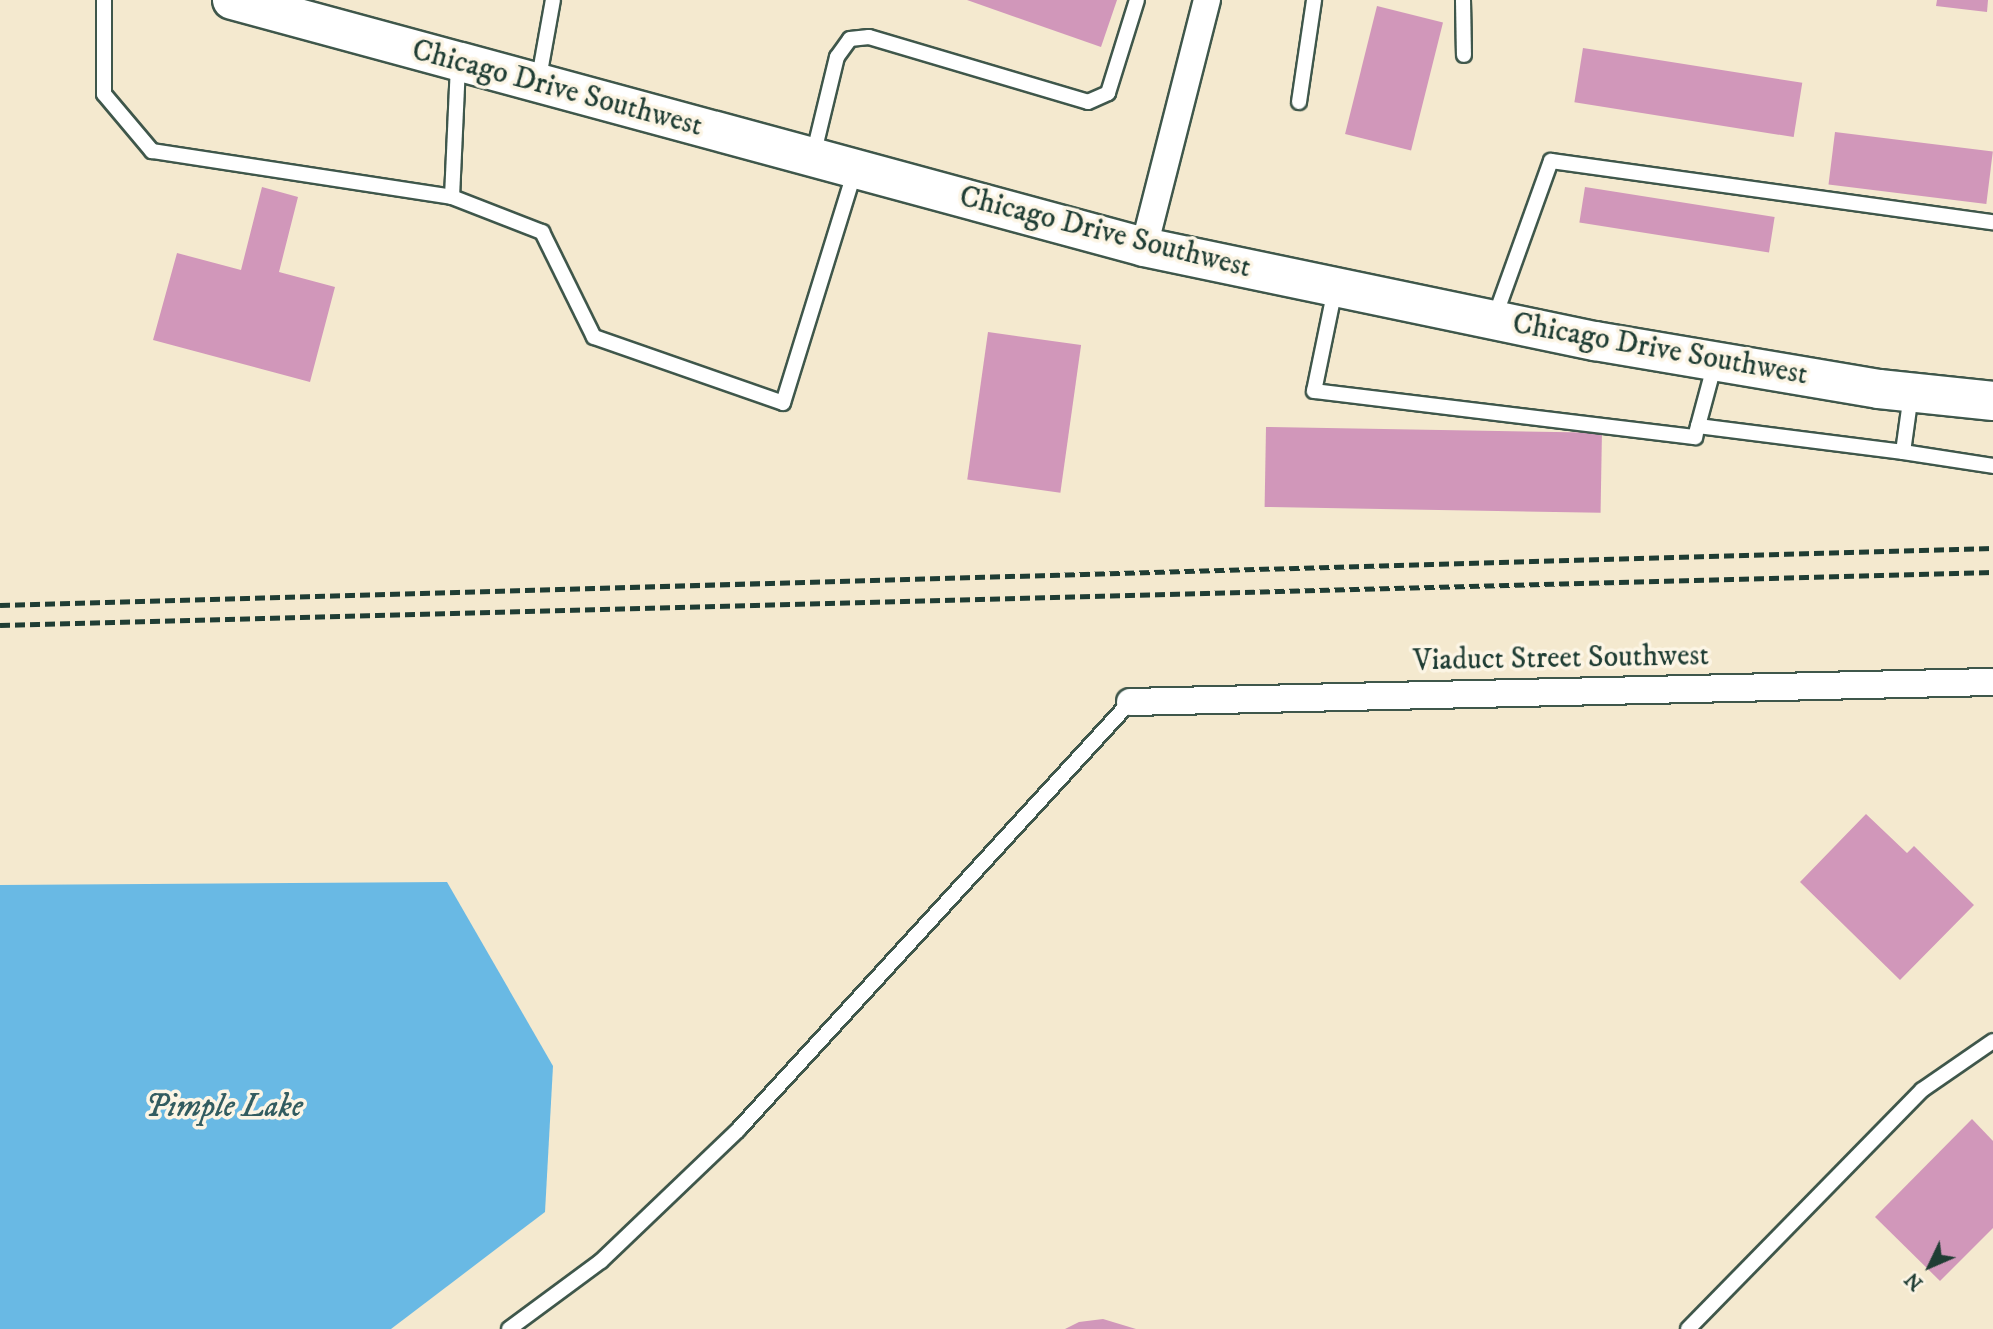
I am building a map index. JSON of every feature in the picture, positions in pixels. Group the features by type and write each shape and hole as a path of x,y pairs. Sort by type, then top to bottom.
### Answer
{"main road":[{"name":"Chicago Drive Southwest","path":"232,0 277,6 458,62 1144,247 1494,320 1716,362 1912,392 1993,401"}],"street":[{"path":"1144,247 1207,0"},
{"name":"Viaduct Street Southwest","path":"1130,702 1993,682"}],"lane":[{"path":"104,0 104,94 152,151 452,197 542,232 594,337 783,403 856,169"},
{"path":"538,84 553,0"},
{"path":"813,157 837,57 850,39 869,37 1088,102 1108,93 1137,0"},
{"path":"1298,102 1314,0"},
{"path":"1463,0 1464,55"},
{"path":"452,197 458,62"},
{"path":"1494,320 1551,161 1993,222"},
{"path":"1335,287 1314,391 1695,437 1716,362"},
{"path":"1903,452 1912,392"},
{"path":"1698,426 1993,466"},
{"path":"509,1329 601,1261 738,1130 1130,702"},
{"path":"1688,1329 1922,1090 1993,1042"}],"water":[{"name":"Pimple Lake","path":"447,882 553,1066 545,1212 391,1329 0,1329 0,885"}],"building":[{"path":"967,0 1117,0 1101,47"},
{"path":"1937,0 1988,0 1987,12 1936,6"},
{"path":"1377,6 1443,22 1411,151 1345,134"},
{"path":"1583,48 1802,83 1794,137 1574,102"},
{"path":"1835,132 1993,151 1986,204 1829,185"},
{"path":"262,187 298,197 279,272 335,287 310,382 153,340 177,253 241,270"},
{"path":"1585,187 1775,217 1769,253 1579,223"},
{"path":"988,332 1081,345 1060,493 967,480"},
{"path":"1266,427 1602,433 1601,513 1265,507"},
{"path":"1866,814 1907,853 1914,846 1974,905 1900,980 1800,882"},
{"path":"1972,1119 1993,1141 1993,1228 1940,1281 1875,1217"},
{"path":"1103,1319 1136,1329 1065,1329 1079,1322"}],"railway":[{"path":"0,605 1993,548"},
{"path":"0,625 1993,572"}]}
